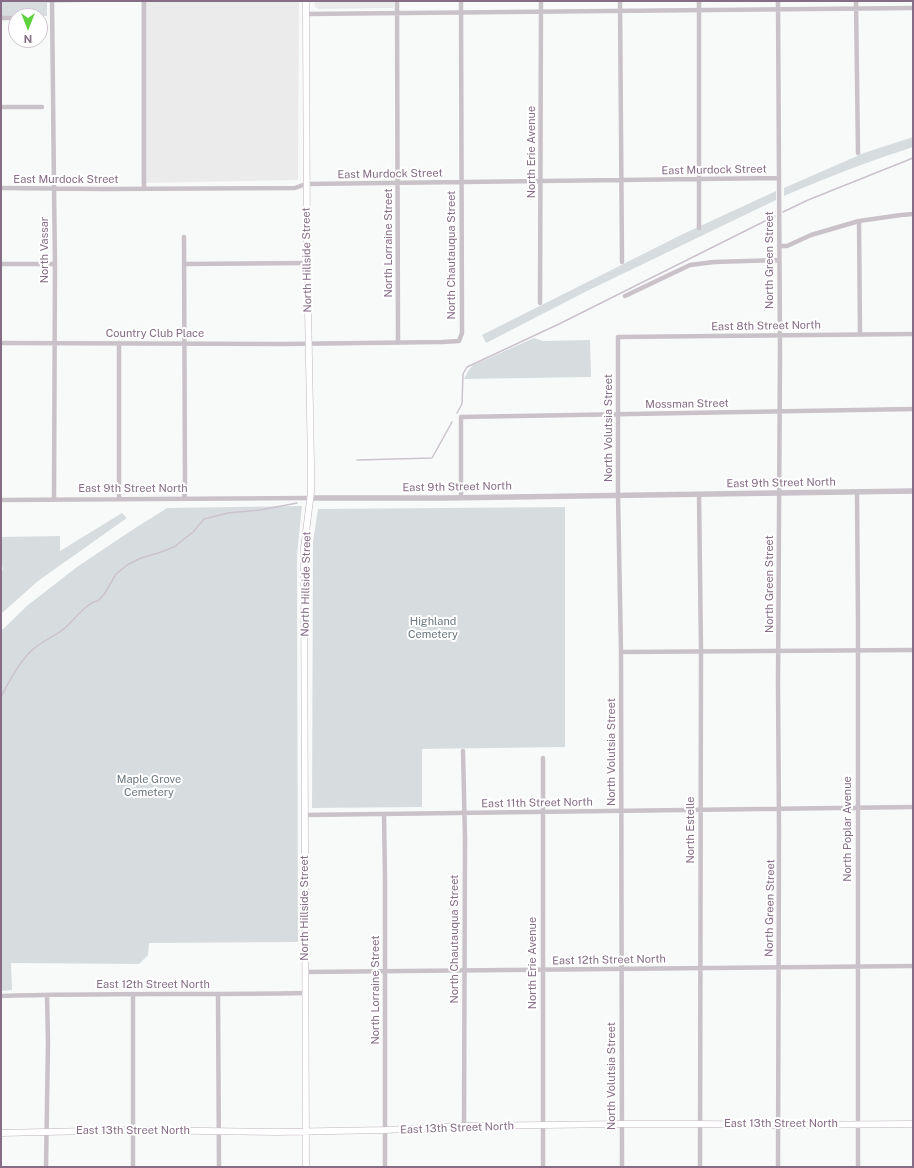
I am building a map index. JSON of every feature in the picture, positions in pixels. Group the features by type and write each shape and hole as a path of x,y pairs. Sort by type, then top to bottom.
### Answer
{"main road":[{"name":"North Hillside Street","path":"306,1 306,184 311,464 310,498 304,548 306,1167"},
{"name":"East 13th Street North","path":"1,1133 133,1130 218,1132 385,1130 464,1126 622,1124 913,1124"}],"street":[{"name":"North Vassar","path":"52,1 55,264 54,500"},
{"path":"144,1 144,189"},
{"name":"North Lorraine Street","path":"397,1 398,342"},
{"name":"North Chautauqua Street","path":"398,342 459,341 462,333 461,1"},
{"name":"North Erie Avenue","path":"540,303 541,1"},
{"path":"620,1 622,262"},
{"path":"699,1 699,228"},
{"name":"North Green Street","path":"778,1 780,335 778,651 778,1167"},
{"path":"856,1 858,153"},
{"path":"306,14 913,8"},
{"path":"1,107 42,107"},
{"name":"East Murdock Street","path":"1,188 295,188 306,184 779,178"},
{"path":"779,246 787,246 810,235 859,221 913,214"},
{"path":"859,221 860,334"},
{"path":"184,238 184,499"},
{"path":"625,296 690,265 714,262 779,260"},
{"path":"184,264 307,263"},
{"path":"1,264 55,264"},
{"name":"East 8th Street North","path":"618,337 913,334"},
{"name":"North Volutsia Street","path":"618,337 622,1167"},
{"path":"308,343 398,342"},
{"name":"Country Club Place","path":"1,343 308,343"},
{"path":"119,343 119,499"},
{"name":"Mossman Street","path":"462,497 461,418 913,409"},
{"name":"East 9th Street North","path":"1,500 462,497 913,491"},
{"name":"North Poplar Avenue","path":"857,492 858,1167"},
{"name":"North Estelle","path":"699,494 700,1167"},
{"path":"620,652 913,650"},
{"name":"North Chautauqua Street","path":"463,751 464,1126"},
{"name":"North Erie Avenue","path":"542,1167 543,758"},
{"name":"East 11th Street North","path":"304,815 779,810 913,807"},
{"name":"North Lorraine Street","path":"384,814 385,1167"},
{"name":"East 12th Street North","path":"305,972 913,966"},
{"name":"East 12th Street North","path":"1,996 305,993"},
{"path":"132,994 132,1167"},
{"path":"218,994 219,1167"},
{"path":"46,1167 48,1042 47,995"}],"shaded area":[{"path":"141,1 299,1 298,180 141,183"},
{"path":"314,1 394,1 394,6 393,8 319,9 315,7"}],"green space":[{"path":"1,1 125,1 47,3 47,8 8,8 8,16 1,16"},
{"path":"913,137 913,147 848,170 784,196 784,188 864,153"},
{"path":"776,191 776,200 587,291 486,343 482,335 683,234"},
{"path":"534,338 543,341 590,340 591,377 464,379 473,365"},
{"name":"Maple Grove Cemetery","path":"302,506 297,555 298,942 149,943 148,955 139,964 11,963 12,990 1,991 1,631 28,605 77,567 167,508"},
{"name":"Highland Cemetery","path":"565,507 565,747 422,749 422,807 312,808 313,542 318,509"},
{"path":"122,513 127,518 38,581 1,614 1,570 3,570 1,560 1,537 60,536 60,551"}],"waterway":[{"path":"783,212 808,200 913,158"},
{"path":"457,413 462,404 463,374 467,367 559,324 775,216"},
{"path":"357,460 432,458 452,422"},
{"path":"1,697 14,674 29,653 65,628 89,605 98,601 105,593 116,574 127,565 141,558 174,547 193,532 204,519 228,513 260,510 297,503"}]}
